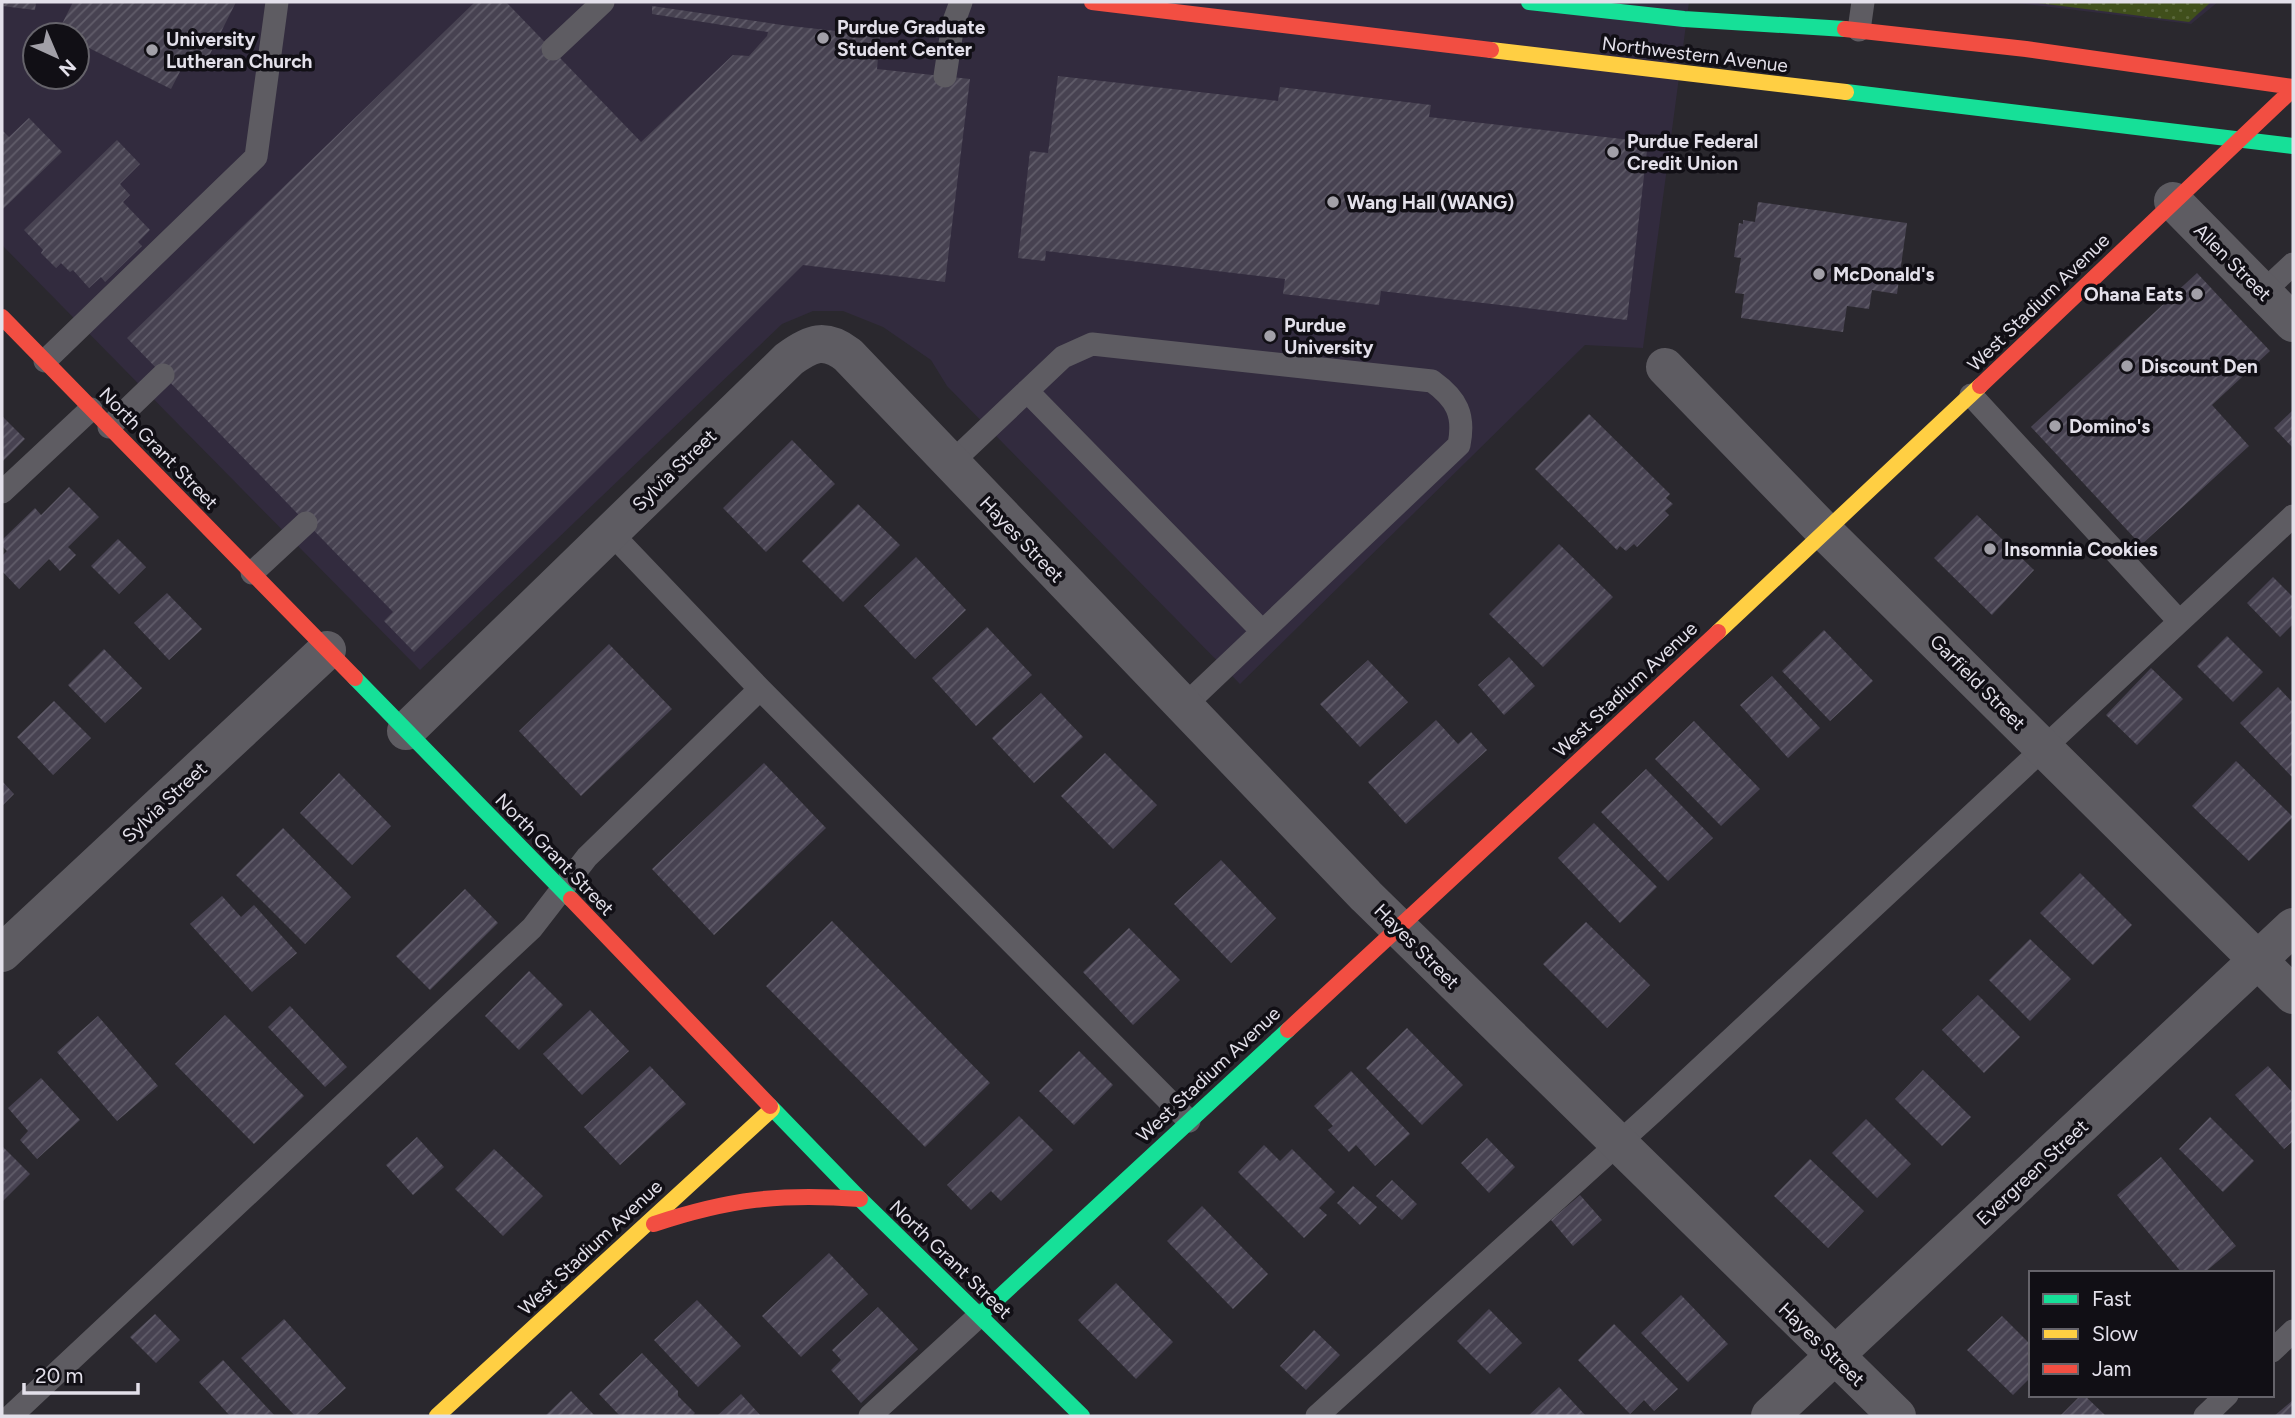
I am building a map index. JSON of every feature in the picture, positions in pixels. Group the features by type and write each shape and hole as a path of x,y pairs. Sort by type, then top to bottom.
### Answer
{"street":[{"name":"Northwestern Avenue","path":"1092,2 2293,146"},
{"name":"Northwestern Avenue","path":"1529,2 1684,19 1859,30 2026,49 2293,88"},
{"name":"West Stadium Avenue","path":"980,1315 1825,532 2293,88"},
{"name":"Allen Street","path":"2173,201 2293,323"},
{"name":"North Grant Street","path":"2,317 860,1199 1082,1416"},
{"name":"Sylvia Street","path":"406,731 789,359 806,347 822,344 837,346 950,464"},
{"name":"Garfield Street","path":"1665,367 1825,532 2293,995"},
{"name":"Hayes Street","path":"950,464 1398,927 1897,1416"},
{"name":"Sylvia Street","path":"2,953 327,650"},
{"name":"Evergreen Street","path":"1770,1416 2293,927"},
{"name":"West Stadium Avenue","path":"436,1416 772,1109"},
{"path":"642,1228 692,1211 745,1200 782,1196 860,1199"}],"lane":[{"path":"44,361 256,158 277,2"},
{"path":"553,49 603,2"},
{"path":"945,76 953,24 961,2"},
{"path":"1859,30 1863,2"},
{"path":"2262,293 2293,264"},
{"path":"950,464 1063,357 1092,344 1432,381 1448,392 1456,404 1462,427 1459,445 1183,707"},
{"path":"108,427 163,375"},
{"path":"1027,391 1262,631"},
{"path":"1970,395 2179,621"},
{"path":"2,492 91,409"},
{"path":"1317,1416 1618,1144 2293,516"},
{"path":"252,573 306,523"},
{"path":"610,532 760,689 1189,1121"},
{"path":"11,1416 532,928 587,857 760,689"},
{"path":"870,1416 980,1315"},
{"path":"2274,1349 2293,1331"},
{"path":"2205,1416 2225,1397"}],"shaded area":[{"name":"Purdue University","path":"2,2 1689,2 1643,348 1585,345 1240,684 947,386 931,360 883,327 843,311 813,311 782,324 420,670 2,245"},
{"path":"2009,2 2218,2 2191,24"}],"green space":[{"path":"2030,2 2211,2 2189,22"}],"building":[{"path":"2,2 36,2 35,10 2,6"},
{"name":"University Lutheran Church","path":"73,2 236,2 204,66 187,58 171,89 91,49 91,21 64,21"},
{"path":"475,2 506,2 641,142 733,55 749,56 768,32 652,14 652,6 880,36 877,69 970,79 945,282 803,265 414,652 384,621 393,612 127,338"},
{"name":"Wang Hall (WANG)","path":"1058,76 1278,101 1280,87 1431,105 1429,117 1648,142 1627,320 1381,291 1379,305 1283,294 1285,279 1046,251 1045,261 1018,258 1030,151 1048,153"},
{"path":"29,118 62,152 3,209 2,130 9,137"},
{"path":"117,140 140,164 120,184 130,195 123,202 150,230 138,242 142,246 105,282 101,277 89,288 73,270 70,272 61,263 56,268 24,230"},
{"name":"McDonald's","path":"1758,202 1907,223 1897,294 1872,290 1869,309 1847,306 1843,332 1741,318 1744,294 1735,293 1741,258 1734,257 1739,223 1743,224 1743,220 1755,222"},
{"path":"2197,273 2270,351 2212,405 2249,446 2141,545 2031,427"},
{"path":"2293,410 2293,448 2274,428"},
{"path":"1589,414 1670,494 1666,498 1673,504 1665,511 1669,515 1637,547 1634,544 1626,551 1620,546 1617,550 1535,469"},
{"path":"2,416 25,439 2,462"},
{"path":"792,440 835,484 766,552 723,508"},
{"path":"69,487 99,517 68,547 76,555 60,571 49,559 19,589 2,571 2,556 7,551 2,546 2,540 35,508 41,515"},
{"path":"858,504 900,545 843,602 802,561"},
{"path":"1977,515 2034,570 1992,615 1934,558"},
{"path":"118,539 146,567 119,594 91,566"},
{"path":"1559,544 1613,597 1543,667 1489,614"},
{"path":"916,557 966,610 915,659 864,606"},
{"path":"2273,577 2293,597 2293,624 2280,637 2247,603"},
{"path":"167,593 202,629 169,660 134,623"},
{"path":"987,627 1032,675 976,726 932,678"},
{"path":"1824,630 1873,681 1830,721 1782,671"},
{"path":"2227,636 2263,672 2233,702 2197,666"},
{"path":"609,644 672,709 581,796 519,731"},
{"path":"104,649 142,688 105,723 68,685"},
{"path":"1509,657 1535,686 1504,715 1478,685"},
{"path":"1368,660 1408,702 1360,747 1320,704"},
{"path":"2151,668 2183,699 2137,745 2106,715"},
{"path":"1772,676 1820,728 1788,758 1740,705"},
{"path":"2278,687 2293,703 2293,778 2240,723"},
{"path":"1041,693 1083,737 1034,783 992,738"},
{"path":"54,701 91,738 53,775 17,737"},
{"path":"1436,720 1458,744 1471,732 1487,750 1406,824 1368,782"},
{"path":"1694,721 1760,789 1721,826 1655,759"},
{"path":"1105,753 1157,805 1113,849 1061,796"},
{"path":"2236,761 2293,817 2249,861 2192,806"},
{"path":"764,763 826,828 714,935 652,869"},
{"path":"1646,769 1713,838 1668,881 1601,812"},
{"path":"339,773 391,826 352,865 300,813"},
{"path":"2,781 14,794 2,806"},
{"path":"1594,823 1657,887 1620,923 1558,858"},
{"path":"283,828 351,897 305,944 236,875"},
{"path":"1221,860 1276,918 1231,963 1174,904"},
{"path":"2080,873 2132,925 2093,965 2040,913"},
{"path":"465,889 498,923 430,990 396,956"},
{"path":"222,896 241,917 254,905 297,953 252,992 190,924"},
{"path":"832,921 990,1083 925,1147 766,986"},
{"path":"1586,922 1650,985 1607,1028 1543,964"},
{"path":"1129,928 1180,980 1133,1025 1083,972"},
{"path":"2030,939 2071,979 2030,1021 1989,980"},
{"path":"529,971 563,1005 519,1050 485,1016"},
{"path":"1978,995 2020,1037 1984,1073 1942,1030"},
{"path":"290,1006 347,1067 325,1087 268,1027"},
{"path":"590,1010 629,1051 582,1095 543,1054"},
{"path":"225,1015 304,1096 254,1144 175,1064"},
{"path":"98,1016 158,1086 117,1121 57,1052"},
{"path":"1407,1028 1463,1085 1422,1125 1366,1068"},
{"path":"1079,1051 1113,1085 1074,1125 1039,1091"},
{"path":"650,1066 686,1104 620,1165 584,1127"},
{"path":"2268,1066 2293,1093 2293,1141 2284,1149 2235,1095"},
{"path":"1923,1070 1971,1117 1942,1146 1895,1099"},
{"path":"1351,1071 1410,1134 1375,1166 1356,1145 1349,1152 1328,1130 1333,1126 1314,1106"},
{"path":"41,1078 80,1120 37,1159 20,1140 28,1131 8,1108"},
{"path":"1019,1116 1053,1150 1001,1201 991,1191 971,1210 947,1185"},
{"path":"2210,1117 2254,1161 2223,1192 2179,1149"},
{"path":"1866,1119 1911,1164 1877,1198 1832,1153"},
{"path":"417,1137 444,1167 413,1195 386,1165"},
{"path":"1487,1138 1515,1167 1489,1193 1461,1163"},
{"path":"1264,1145 1280,1161 1292,1149 1335,1192 1319,1208 1327,1215 1304,1238 1238,1172"},
{"path":"2,1146 30,1174 2,1202"},
{"path":"494,1149 543,1196 503,1236 455,1189"},
{"path":"2161,1157 2236,1246 2206,1271 2180,1271 2117,1195"},
{"path":"1810,1159 1864,1211 1828,1248 1774,1196"},
{"path":"1392,1180 1417,1204 1402,1220 1376,1196"},
{"path":"1353,1186 1377,1207 1360,1225 1337,1203"},
{"path":"1580,1195 1602,1220 1573,1246 1551,1220"},
{"path":"1202,1206 1268,1274 1233,1309 1167,1241"},
{"path":"829,1253 868,1294 801,1357 762,1316"},
{"path":"1116,1283 1173,1342 1136,1379 1078,1320"},
{"path":"1681,1295 1728,1344 1688,1382 1641,1333"},
{"path":"697,1300 741,1346 698,1387 654,1340"},
{"path":"878,1307 918,1349 861,1403 831,1370 841,1360 832,1350"},
{"path":"1489,1309 1522,1343 1490,1374 1457,1341"},
{"path":"155,1314 180,1340 156,1363 130,1337"},
{"path":"2002,1316 2029,1343 2029,1379 2013,1395 1967,1350"},
{"path":"284,1319 346,1388 315,1416 295,1416 241,1358"},
{"path":"1614,1324 1678,1389 1654,1411 1644,1400 1630,1414 1578,1360"},
{"path":"1314,1330 1340,1355 1306,1390 1280,1366"},
{"path":"642,1353 678,1391 678,1396 695,1413 692,1416 620,1416 599,1394"},
{"path":"223,1360 275,1416 230,1416 199,1382"},
{"path":"1559,1387 1586,1416 1528,1416"},
{"path":"571,1391 595,1416 545,1416"},
{"path":"741,1394 761,1416 717,1416"},
{"path":"2079,1397 2086,1397 2106,1416 2060,1416"},
{"path":"2293,1400 2293,1416 2274,1416"}],"traffic: fast":[{"path":"1529,2 1684,19 1845,29"},
{"path":"1846,92 2293,146"},
{"path":"355,678 571,899"},
{"path":"980,1315 1288,1030"},
{"path":"770,1106 860,1199 1082,1416"}],"traffic: slow":[{"path":"1491,50 1846,92"},
{"path":"1718,632 1980,386"},
{"path":"437,1416 772,1109"}],"traffic: jam":[{"path":"1092,2 1491,50"},
{"path":"1845,29 2026,49 2293,87"},
{"path":"1980,386 2293,89"},
{"path":"2,317 355,678"},
{"path":"1288,1030 1718,632"},
{"path":"571,899 770,1106"},
{"path":"654,1224 707,1209 756,1200 805,1197 860,1199"}],"place":[{"name":"Purdue Graduate Student Center","path":"823,38"},
{"name":"University Lutheran Church","path":"152,50"},
{"name":"Purdue Federal Credit Union","path":"1613,152"},
{"name":"Wang Hall (WANG)","path":"1333,202"},
{"name":"McDonald's","path":"1819,274"},
{"name":"Ohana Eats","path":"2197,294"},
{"name":"Purdue University","path":"1270,336"},
{"name":"Discount Den","path":"2127,366"},
{"name":"Domino's","path":"2055,426"},
{"name":"Insomnia Cookies","path":"1990,549"}]}
